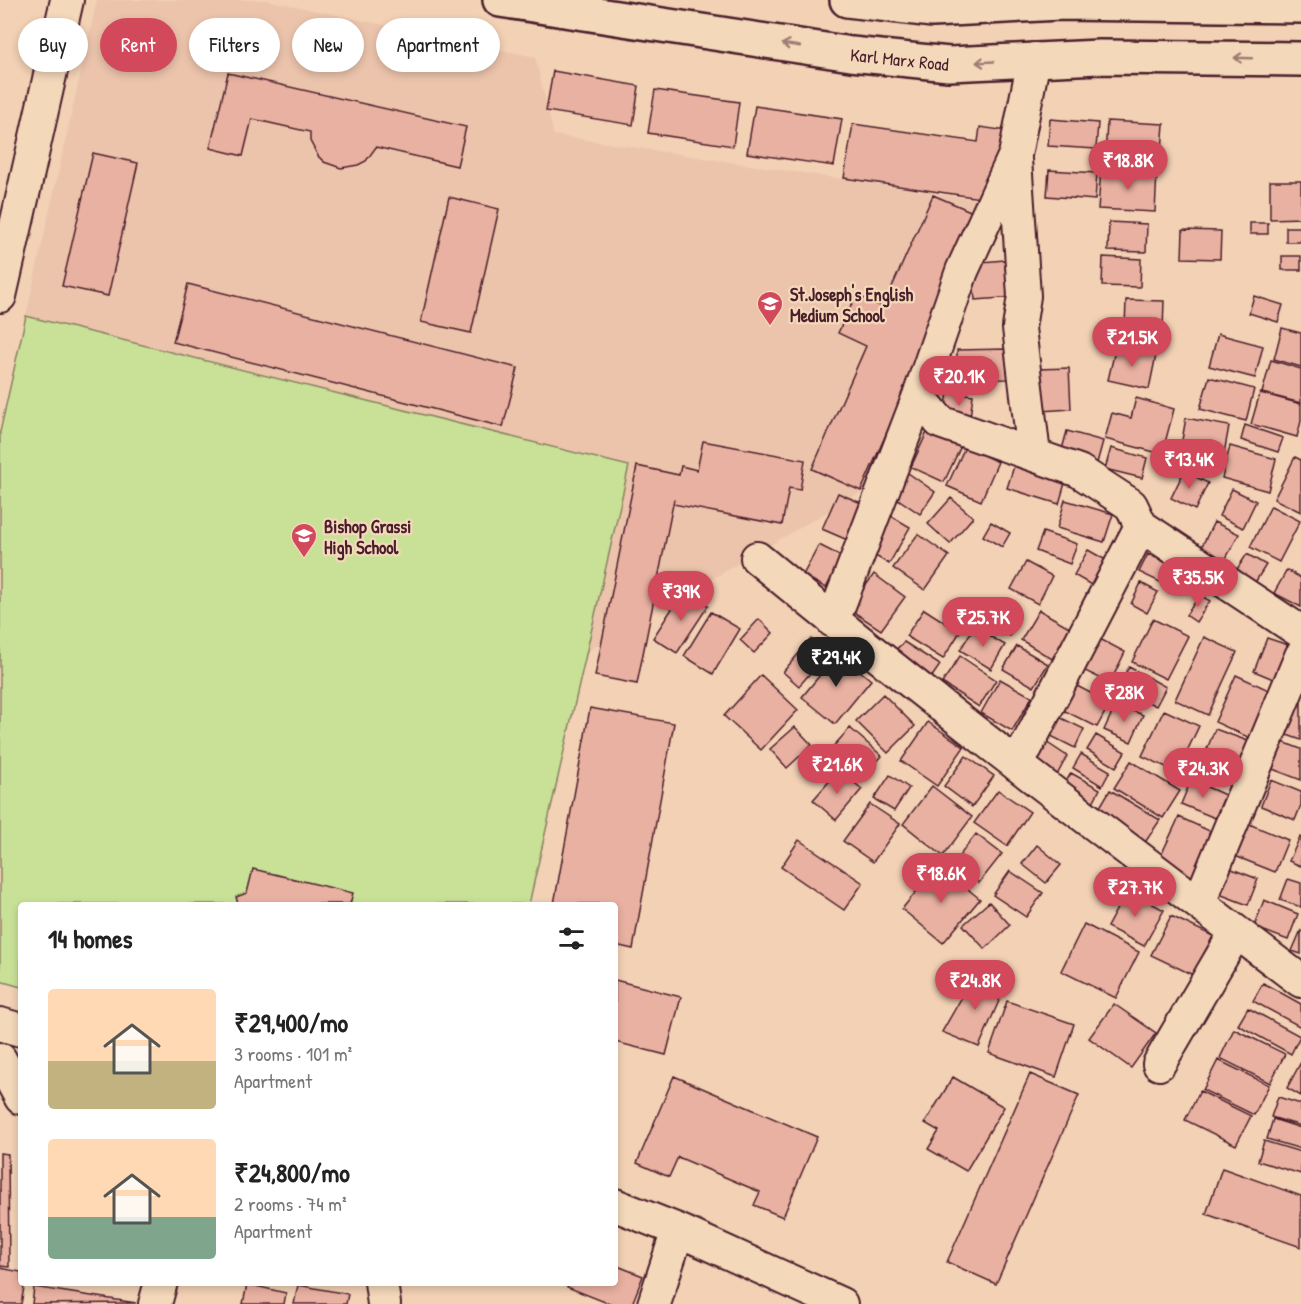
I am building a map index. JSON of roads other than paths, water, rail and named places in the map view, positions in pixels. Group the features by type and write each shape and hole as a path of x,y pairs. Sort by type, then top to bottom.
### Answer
{"main road":[{"name":"Karl Marx Road","path":"500,0 850,54 949,64 1099,57 1301,59"},
{"path":"848,0 934,5 1106,2 1288,4"}],"street":[{"path":"0,296 67,0"},
{"path":"833,621 919,396 962,271 1015,155 1034,59"},
{"path":"1015,155 1024,296 1019,328 1034,455"},
{"path":"919,396 940,422 1079,471 1131,505 1141,526 1301,632"},
{"path":"1017,765 1141,526"},
{"path":"757,558 833,621 1017,765 1301,981"},
{"path":"1199,903 1301,656"},
{"path":"1159,1064 1236,932"},
{"path":"0,1024 18,1029"},
{"path":"0,1059 18,1092"},
{"path":"618,1206 678,1230 841,1304"},
{"path":"654,1304 678,1230"},
{"path":"155,1304 160,1286"},
{"path":"382,1286 384,1304"}],"place":[{"name":"St.Joseph's English Medium School","path":"770,327"},
{"name":"Bishop Grassi High School","path":"304,559"}]}
